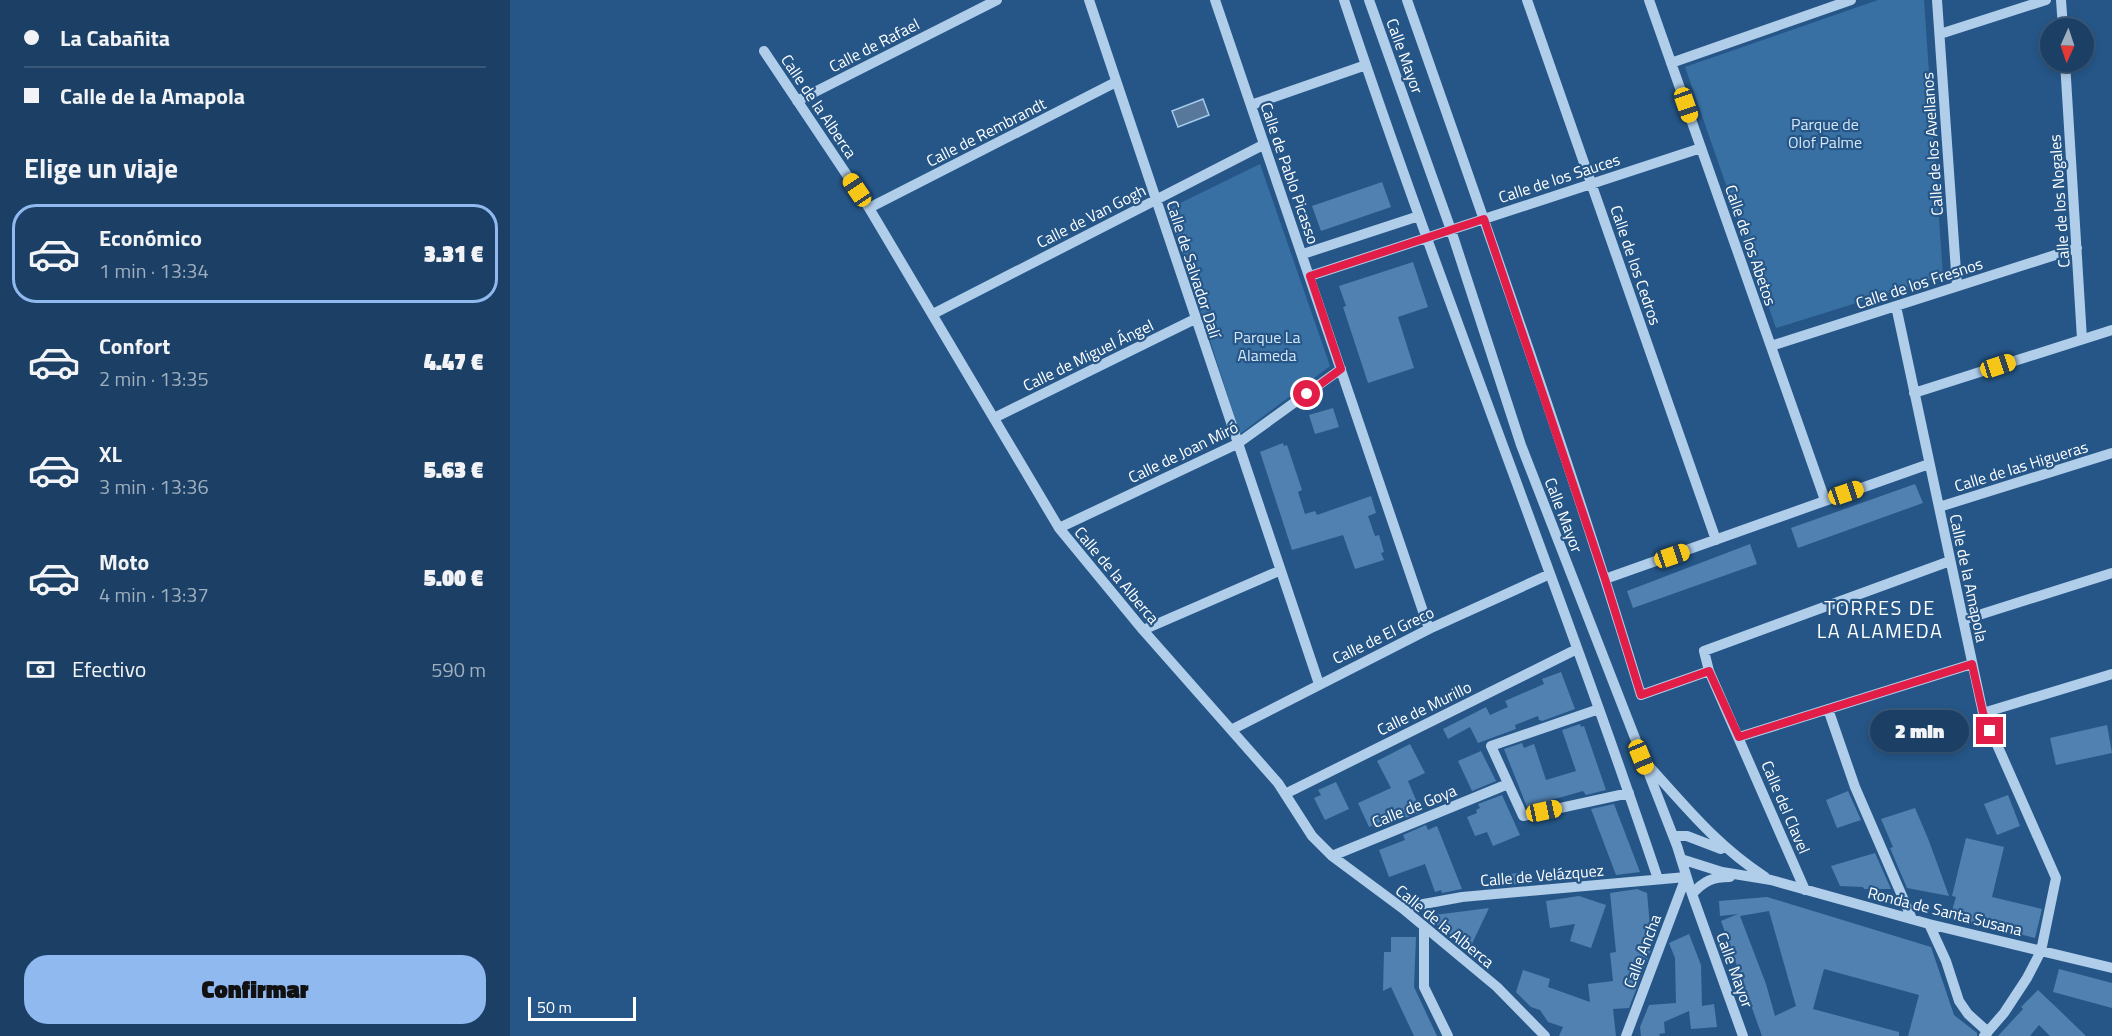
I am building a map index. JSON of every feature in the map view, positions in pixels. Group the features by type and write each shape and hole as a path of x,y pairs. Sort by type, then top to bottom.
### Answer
{"street":[{"name":"Calle de Rafael","path":"797,101 998,0"},
{"name":"Calle de Salvador Dalí","path":"1089,0 1318,684"},
{"name":"Calle de Pablo Picasso","path":"1215,0 1429,629"},
{"name":"Calle Mayor","path":"1344,0 1419,216 1599,709 1658,879"},
{"name":"Calle Mayor","path":"1369,0 1451,230 1521,445 1673,836 1743,1036"},
{"name":"Calle Mayor","path":"1407,0 1484,219 1605,579 1641,695 1709,671"},
{"name":"Calle de los Cedros","path":"1527,0 1716,540"},
{"name":"Calle de los Abetos","path":"1649,0 1825,500"},
{"path":"1671,63 1851,0"},
{"name":"Calle de los Avellanos","path":"1937,0 1957,286"},
{"path":"1940,34 2046,0"},
{"path":"2061,0 2062,18"},
{"name":"Calle de la Alberca","path":"764,51 869,208 1059,528 1143,630 1233,729 1286,794 1312,836 1332,856 1402,908 1497,987 1545,1036"},
{"path":"1251,105 1366,65"},
{"name":"Calle de los Nogales","path":"2066,72 2082,339"},
{"name":"Calle de Rembrandt","path":"869,208 1116,82"},
{"name":"Calle de Van Gogh","path":"933,314 1263,145"},
{"name":"Calle de los Sauces","path":"1310,276 1701,147"},
{"path":"1303,254 1419,216"},
{"name":"Calle de los Fresnos","path":"1771,346 2077,248"},
{"name":"Calle de la Amapola","path":"1896,306 1983,713 2056,878 2041,951 2004,1013 1986,1034"},
{"name":"Calle de Miguel Ángel","path":"994,418 1195,319"},
{"path":"1914,393 2112,330"},
{"name":"Calle de Joan Miró","path":"1059,528 1237,444 1341,369"},
{"name":"Calle de las Higueras","path":"1939,507 2112,453"},
{"path":"1605,579 1929,464"},
{"path":"1709,671 1704,651 1950,561"},
{"path":"1143,630 1280,571"},
{"path":"1963,620 2112,573"},
{"name":"Calle de El Greco","path":"1233,729 1429,629 1550,574"},
{"name":"Calle de Murillo","path":"1286,794 1577,649"},
{"path":"1739,737 1972,664"},
{"name":"Calle del Clavel","path":"1709,671 1805,890"},
{"path":"1983,713 2112,674"},
{"path":"1599,709 1491,746 1523,816 1629,793"},
{"path":"1828,709 1855,787 1912,919"},
{"name":"Ronda de Santa Susana","path":"1641,757 1693,817 1734,856"},
{"name":"Calle de Goya","path":"1332,856 1508,784"},
{"name":"Ronda de Santa Susana","path":"1673,836 1687,836 1712,844 1771,880"},
{"name":"Ronda de Santa Susana","path":"1681,859 1722,872 1771,880 1929,924 2112,968"},
{"name":"Ronda de Santa Susana","path":"1692,894 1702,883 1714,877 1748,876"},
{"name":"Calle de Velázquez","path":"1402,908 1462,897 1686,877"},
{"name":"Calle Ancha","path":"1626,1036 1686,877"},
{"path":"1929,924 1946,961 1959,1001 1986,1034"},
{"path":"1424,928 1424,987 1448,1036"}],"green space":[{"name":"Parque de Olof Palme","path":"1878,0 1924,0 1943,276 1776,328 1685,67"},
{"name":"Parque La Alameda","path":"1260,164 1330,366 1240,434 1168,209"}],"shaded area":[{"path":"1203,99 1209,115 1178,127 1172,111"}],"building":[{"path":"1382,182 1391,207 1321,231 1312,206"},
{"path":"1413,262 1428,307 1398,317 1414,368 1368,383 1343,307 1346,306 1339,286"},
{"path":"1333,408 1339,427 1315,434 1309,415"},
{"path":"1283,443 1284,446 1287,445 1302,490 1298,492 1305,514 1315,511 1317,515 1371,496 1376,513 1368,516 1375,536 1379,535 1384,560 1355,569 1343,535 1292,550 1260,452"},
{"path":"1915,484 1923,503 1798,548 1791,528"},
{"path":"1750,544 1757,564 1633,608 1627,591"},
{"path":"1561,672 1575,709 1542,721 1538,716 1515,725 1516,729 1478,743 1470,727 1448,739 1443,729 1486,707 1490,715 1508,707 1505,701 1544,684 1542,679"},
{"path":"1580,724 1581,727 1584,726 1606,790 1586,795 1583,791 1527,807 1504,749 1522,743 1524,748 1534,744 1546,780 1576,771 1562,730"},
{"path":"2107,725 2112,753 2056,765 2050,738"},
{"path":"1410,744 1425,773 1408,781 1421,812 1397,821 1394,815 1369,827 1358,803 1391,788 1377,761"},
{"path":"1481,751 1496,781 1472,791 1458,761"},
{"path":"1336,782 1349,809 1325,820 1314,798 1321,795 1318,790"},
{"path":"1848,791 1861,820 1837,828 1826,800"},
{"path":"1502,795 1520,835 1493,846 1487,832 1475,836 1467,817 1477,813 1476,810 1480,808 1478,804"},
{"path":"2008,795 2020,826 1997,835 1984,804"},
{"path":"1614,804 1640,872 1616,875 1591,809"},
{"path":"1915,808 1949,896 1907,888 1890,848 1893,847 1881,819"},
{"path":"1426,825 1428,830 1437,826 1462,889 1435,892 1425,864 1389,877 1379,850 1405,840 1403,835"},
{"path":"1966,838 2004,847 1992,897 2042,909 2035,938 1996,928 1995,930 1950,917 1956,897 1952,896"},
{"path":"1875,853 1891,889 1840,886 1831,866"},
{"path":"1526,872 1527,882 1503,886 1502,875"},
{"path":"1637,889 1647,893 1652,947 1629,1008 1613,1009 1616,1036 1559,1036 1563,1027 1548,1022 1540,1010 1531,1007 1516,992 1523,970 1550,979 1548,987 1590,1002 1588,984 1613,981 1610,953 1616,952 1610,893"},
{"path":"1579,896 1606,905 1591,948 1570,941 1575,924 1550,928 1546,901"},
{"path":"1767,897 1931,947 1954,1015 1977,1033 1977,1036 1908,1036 1919,995 1824,969 1813,1009 1899,1032 1899,1036 1762,1036 1721,921 1738,914 1720,916 1719,901","holes":["1769,911 1796,1006 1775,1016 1766,984 1740,916"]},
{"path":"1489,908 1469,950 1426,916 1466,911"},
{"path":"1689,934 1701,965 1702,1006 1714,1004 1717,1027 1691,1029 1689,1011 1664,1022 1665,1033 1659,1034 1660,1036 1641,1036 1640,1027 1649,1005 1676,1003 1675,958 1669,943"},
{"path":"1391,937 1416,937 1414,987 1437,1036 1414,1036 1391,987 1383,991 1384,952 1391,952"},
{"path":"2059,969 2112,983 2112,1008 2053,992"},
{"path":"2038,990 2086,1036 2050,1036 2039,1025 2030,1036 1998,1036"}],"district":[{"name":"TORRES DE LA ALAMEDA","path":"1880,618"}],"route":[{"path":"1307,394 1341,369 1310,276 1484,219 1605,579 1641,695 1709,671 1739,737 1972,664 1983,713 1990,731"}]}
